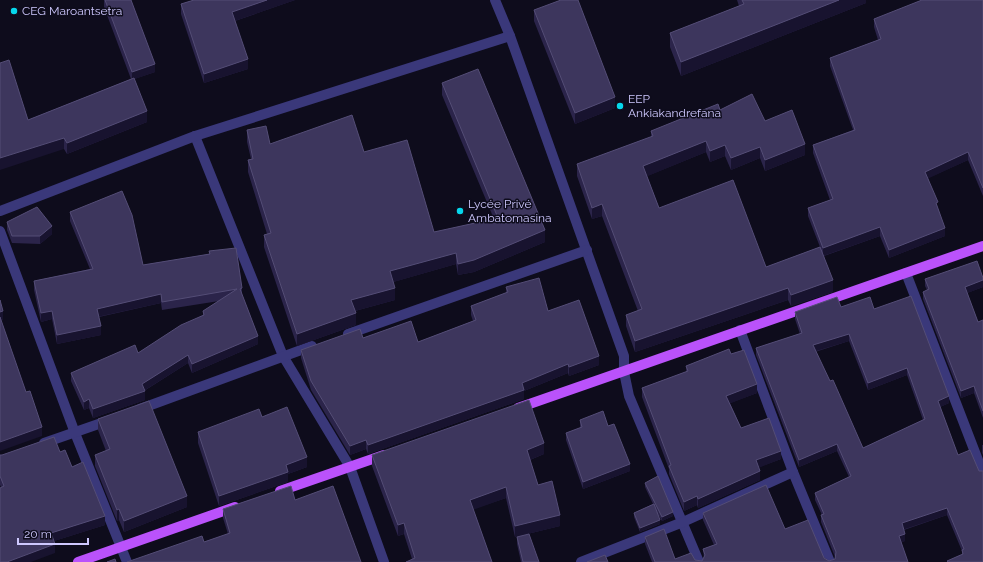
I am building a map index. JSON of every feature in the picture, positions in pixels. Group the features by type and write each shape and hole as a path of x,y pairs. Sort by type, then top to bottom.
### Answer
{"main road":[{"path":"506,413 983,246"},
{"path":"269,495 395,452"},
{"path":"78,562 247,503"}],"street":[{"path":"495,0 510,36 624,356 624,372 629,396 699,562"},
{"path":"0,211 195,136 510,36"},
{"path":"195,136 283,356 350,467 384,562"},
{"path":"0,231 75,433 127,562"},
{"path":"335,338 587,250"},
{"path":"906,273 983,473"},
{"path":"740,330 792,472 830,562"},
{"path":"38,446 320,343"},
{"path":"581,562 683,522 792,472"}],"building":[{"path":"105,0 131,0 155,64 132,72"},
{"path":"194,0 267,0 232,12 248,59 204,74 181,4"},
{"path":"561,0 578,0 615,97 575,113 534,10"},
{"path":"742,0 839,0 681,62 670,33 744,4"},
{"path":"922,0 983,0 983,188 968,152 925,172 938,202 936,203 945,228 889,250 880,227 823,248 808,208 833,199 813,145 855,130 830,58 881,39 874,19"},
{"path":"9,60 28,120 134,78 147,111 67,143 64,138 0,158 0,63"},
{"path":"478,69 545,230 474,260 458,264 456,253 390,271 395,288 351,300 356,313 297,334 264,235 271,233 248,160 253,159 247,130 266,126 270,144 352,115 364,152 407,140 434,232 498,218 442,83"},
{"path":"752,94 765,121 792,110 805,144 765,160 760,147 731,158 725,145 710,151 706,141 643,166 659,208 733,180 766,267 820,247 833,280 791,295 788,288 635,341 626,315 642,309 602,204 592,208 577,164 653,136 651,131 718,104 720,110"},
{"path":"122,191 132,215 143,265 210,254 209,251 236,248 242,288 240,289 258,336 192,364 188,355 142,384 145,391 93,409 89,399 84,402 71,373 135,345 138,353 181,325 204,315 203,311 237,289 162,302 161,294 97,309 101,326 57,335 52,311 41,313 34,281 93,269 70,212"},
{"path":"37,207 52,226 40,236 12,236 7,222"},
{"path":"977,261 983,280 965,287 978,322 983,320 983,411 974,386 961,391 923,292 929,289 925,279"},
{"path":"539,278 548,311 579,300 599,356 569,367 568,364 522,383 524,390 368,445 366,440 350,446 311,381 301,350 360,329 363,338 411,321 418,342 476,320 471,306 508,292 506,287"},
{"path":"911,296 949,396 938,401 958,455 970,450 979,471 983,471 983,562 947,561 963,554 962,550 964,549 947,508 902,523 905,534 899,536 908,562 655,562 645,537 664,529 675,559 691,553 695,560 702,561 705,555 703,549 717,544 703,513 766,485 785,529 808,520 824,558 829,561 835,559 836,552 821,515 824,514 815,493 851,476 837,444 799,460 756,348 802,333 795,312 837,297 841,307 870,297 874,309","holes":["849,334 868,383 907,368 925,419 863,448 833,380 830,381 813,345"]},
{"path":"0,300 3,311 0,312"},
{"path":"0,317 26,392 30,391 42,427 0,442"},
{"path":"729,349 731,354 744,350 757,384 726,396 741,428 769,418 781,451 756,460 760,471 698,499 697,496 684,502 669,466 671,465 642,388 688,371 686,366"},
{"path":"529,400 544,443 527,450 538,485 552,481 560,515 515,526 506,487 470,500 492,562 406,562 415,558 404,523 398,525 372,455"},
{"path":"149,401 187,496 124,521 119,509 117,510 95,455 110,449 98,419"},
{"path":"287,407 307,457 286,465 288,472 219,496 198,432 259,409 262,417"},
{"path":"603,411 608,426 614,424 630,464 583,482 566,433 582,427 580,420"},
{"path":"54,437 60,452 65,450 72,467 83,462 105,516 51,533 55,544 7,562 0,562 0,488 4,486 0,476 0,455"},
{"path":"658,476 673,512 662,517 645,483"},
{"path":"291,486 295,500 333,486 361,562 127,562 202,536 204,542 230,533 223,509"},
{"path":"654,504 660,520 640,528 634,513"},
{"path":"529,534 539,562 523,562 517,537"},
{"path":"605,555 608,562 587,562"},
{"path":"115,559 116,562 107,562"}],"place":[{"name":"CEG Maroantsetra","path":"14,11"},
{"name":"EEP Ankiakandrefana","path":"620,106"},
{"name":"Lycée Privé Ambatomasina","path":"460,211"}]}
